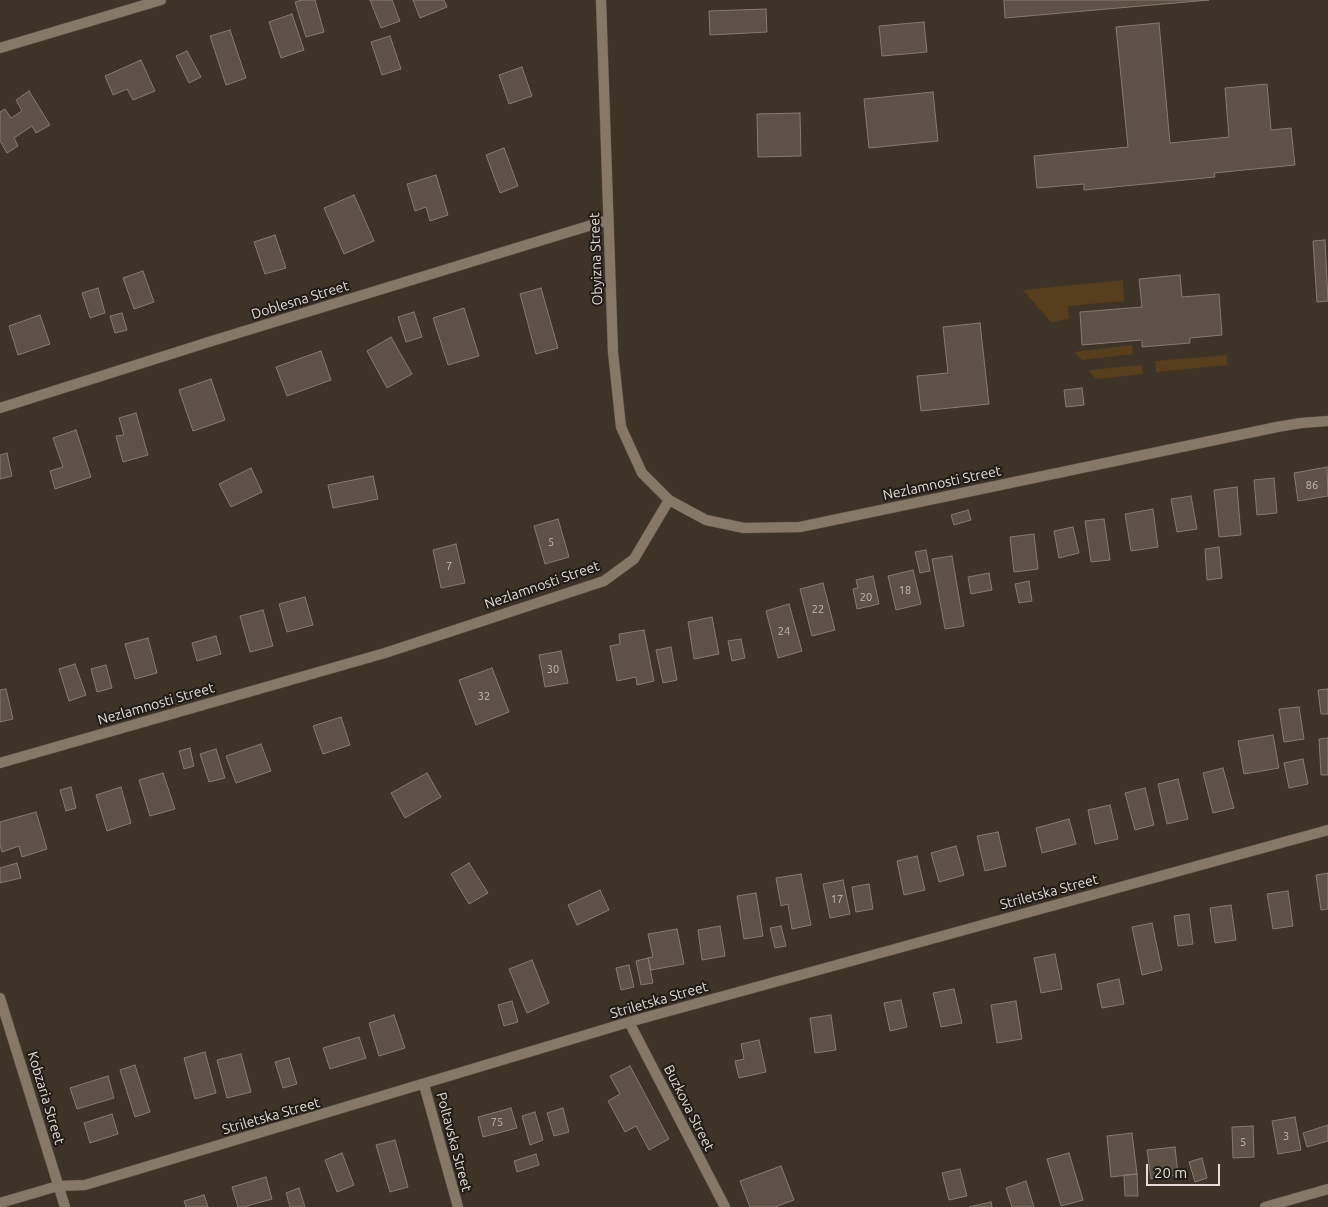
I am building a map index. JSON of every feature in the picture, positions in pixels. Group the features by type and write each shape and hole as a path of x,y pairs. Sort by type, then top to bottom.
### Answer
{"street":[{"path":"0,48 161,0"},
{"name":"Obyizna Street","path":"601,0 613,352 621,427 642,473 669,500"},
{"name":"Doblesna Street","path":"0,408 608,220"},
{"name":"Nezlamnosti Street","path":"0,763 385,652 604,581 634,560 669,500 706,520 744,528 800,527 1276,427 1328,421"},
{"name":"Striletska Street","path":"0,1203 58,1186 85,1185 630,1022 1328,830"},
{"name":"Kobzaria Street","path":"0,998 66,1207"},
{"name":"Buzkova Street","path":"630,1022 725,1207"},
{"name":"Poltavska Street","path":"424,1085 458,1207"},
{"path":"1265,1207 1328,1189"}],"shaded area":[{"path":"1123,280 1124,301 1068,306 1069,319 1051,322 1023,290"},
{"path":"1132,345 1133,354 1082,360 1074,352"},
{"path":"1227,355 1227,365 1156,372 1155,361"},
{"path":"1142,365 1143,374 1096,379 1088,370"}],"building":[{"path":"315,0 324,32 306,37 295,2"},
{"path":"370,0 392,0 400,21 381,28"},
{"path":"413,0 444,0 447,7 420,18"},
{"path":"1004,0 1209,0 1005,18"},
{"path":"766,9 767,32 710,35 709,11"},
{"path":"292,14 304,50 281,58 269,22"},
{"path":"924,22 927,52 882,56 879,26"},
{"path":"1159,23 1170,143 1229,137 1225,88 1267,84 1271,130 1291,128 1295,165 1214,173 1215,177 1084,190 1084,184 1037,188 1034,156 1128,147 1116,27"},
{"path":"230,30 246,78 226,85 210,36"},
{"path":"390,36 401,69 382,75 371,42"},
{"path":"187,51 201,77 189,83 176,56"},
{"path":"141,60 155,91 133,100 127,89 113,95 105,76"},
{"path":"522,67 532,96 509,104 499,75"},
{"path":"29,91 50,125 36,133 32,126 14,138 18,146 7,153 0,141 0,112 5,109 11,118 22,111 16,100"},
{"path":"933,92 938,141 869,148 864,99"},
{"path":"800,113 801,156 758,157 757,114"},
{"path":"504,148 518,186 500,193 486,155"},
{"path":"436,175 448,215 430,221 426,207 415,211 407,184"},
{"path":"354,195 374,241 344,254 324,208"},
{"path":"275,235 286,268 265,274 254,242"},
{"path":"1325,240 1328,301 1317,302 1313,241"},
{"path":"143,271 154,302 134,309 123,278"},
{"path":"1180,275 1182,297 1219,294 1222,335 1190,338 1190,343 1142,347 1142,340 1082,345 1080,312 1142,307 1139,279"},
{"path":"98,288 105,313 90,318 82,293"},
{"path":"541,288 558,348 536,354 520,294"},
{"path":"464,308 479,356 448,365 433,318"},
{"path":"414,312 422,337 406,342 398,317"},
{"path":"122,313 127,330 115,333 110,316"},
{"path":"40,315 50,344 18,355 9,326"},
{"path":"980,323 989,404 921,411 917,376 948,373 943,327"},
{"path":"391,337 412,374 387,388 367,351"},
{"path":"321,351 331,380 287,396 276,367"},
{"path":"211,379 225,420 193,431 179,390"},
{"path":"1082,388 1084,405 1066,407 1064,390"},
{"path":"136,413 148,455 123,462 116,436 124,435 119,418"},
{"path":"76,430 91,477 55,489 50,471 63,467 53,438"},
{"path":"7,453 12,476 0,479 0,455"},
{"path":"1327,467 1328,496 1298,501 1294,473"},
{"path":"251,468 262,492 231,507 219,484"},
{"path":"373,476 378,499 333,508 328,485"},
{"path":"1274,478 1277,513 1257,515 1254,480"},
{"path":"1237,487 1241,535 1219,537 1214,490"},
{"path":"1191,496 1197,529 1177,532 1171,499"},
{"path":"1153,509 1158,547 1131,551 1125,514"},
{"path":"968,510 971,520 954,525 951,515"},
{"path":"558,519 569,557 545,564 534,526"},
{"path":"1104,519 1110,560 1091,562 1085,521"},
{"path":"1073,527 1079,553 1059,558 1054,531"},
{"path":"1034,534 1038,569 1014,572 1010,537"},
{"path":"456,544 465,583 441,588 433,550"},
{"path":"1219,547 1222,578 1207,580 1205,549"},
{"path":"926,550 930,571 920,573 915,552"},
{"path":"952,556 964,626 945,629 932,559"},
{"path":"913,570 921,604 896,610 888,576"},
{"path":"989,573 992,590 971,594 968,577"},
{"path":"873,576 879,604 857,609 853,589 858,588 856,580"},
{"path":"1029,581 1032,601 1019,603 1015,584"},
{"path":"823,583 835,630 812,636 800,589"},
{"path":"305,597 313,625 287,632 279,604"},
{"path":"789,604 802,651 778,658 766,611"},
{"path":"263,610 273,646 250,652 240,616"},
{"path":"712,617 719,654 694,659 688,622"},
{"path":"644,630 654,681 637,685 636,677 617,681 610,646 620,644 619,634"},
{"path":"216,636 221,654 197,661 192,643"},
{"path":"148,638 157,673 135,679 125,644"},
{"path":"741,639 745,658 732,661 728,641"},
{"path":"671,647 677,680 663,683 656,650"},
{"path":"561,651 568,683 545,687 539,655"},
{"path":"75,664 86,695 69,701 59,669"},
{"path":"106,665 112,688 97,692 91,669"},
{"path":"492,668 509,712 476,725 459,680"},
{"path":"6,689 13,719 0,722 0,690"},
{"path":"1328,689 1328,714 1321,714 1318,690"},
{"path":"1299,707 1304,739 1284,742 1279,709"},
{"path":"341,717 350,745 323,754 313,726"},
{"path":"1273,735 1279,768 1244,774 1238,741"},
{"path":"1328,738 1328,775 1321,775 1319,739"},
{"path":"261,744 271,771 236,783 226,756"},
{"path":"190,748 194,766 184,769 179,751"},
{"path":"216,749 225,778 209,782 200,754"},
{"path":"1303,759 1308,784 1289,788 1284,763"},
{"path":"1223,768 1234,808 1213,813 1203,773"},
{"path":"163,773 175,809 150,816 139,780"},
{"path":"427,773 441,797 405,818 391,793"},
{"path":"1178,779 1188,819 1167,824 1158,784"},
{"path":"71,787 76,808 66,811 60,790"},
{"path":"121,787 131,823 107,831 96,795"},
{"path":"1145,788 1154,825 1135,830 1125,793"},
{"path":"1110,805 1118,839 1095,844 1088,810"},
{"path":"36,812 47,849 22,857 19,846 2,852 0,845 0,822"},
{"path":"1069,819 1076,844 1042,853 1036,828"},
{"path":"998,832 1006,866 985,871 977,836"},
{"path":"956,846 964,875 939,882 931,853"},
{"path":"917,856 925,890 904,895 897,861"},
{"path":"17,863 21,878 0,883 0,868"},
{"path":"469,863 488,893 469,904 451,874"},
{"path":"1328,873 1328,909 1321,910 1316,875"},
{"path":"801,874 811,925 792,929 788,904 781,906 776,878"},
{"path":"843,880 850,914 830,918 823,884"},
{"path":"869,884 873,909 856,912 852,887"},
{"path":"600,890 609,910 577,925 568,905"},
{"path":"1288,891 1293,926 1273,929 1267,894"},
{"path":"756,893 763,936 744,939 737,896"},
{"path":"1231,905 1236,940 1215,943 1210,908"},
{"path":"1189,914 1193,944 1178,946 1174,916"},
{"path":"1152,923 1162,970 1142,975 1132,927"},
{"path":"720,926 725,956 702,960 698,930"},
{"path":"781,926 786,946 775,948 770,928"},
{"path":"677,929 684,964 651,970 648,958 653,957 648,934"},
{"path":"1055,954 1062,989 1041,993 1034,958"},
{"path":"648,958 653,983 641,985 636,961"},
{"path":"532,960 549,1003 527,1013 509,969"},
{"path":"629,965 634,987 621,990 616,968"},
{"path":"1119,979 1124,1004 1102,1008 1097,984"},
{"path":"954,989 962,1023 941,1027 933,993"},
{"path":"901,1000 907,1027 890,1031 884,1003"},
{"path":"512,1001 518,1022 504,1026 498,1005"},
{"path":"1016,1001 1022,1039 997,1043 991,1005"},
{"path":"394,1015 405,1048 379,1056 369,1023"},
{"path":"831,1015 836,1050 815,1053 810,1018"},
{"path":"359,1037 366,1058 330,1069 323,1048"},
{"path":"759,1040 766,1072 739,1078 735,1061 744,1059 741,1044"},
{"path":"205,1052 216,1093 195,1099 184,1058"},
{"path":"241,1054 251,1092 227,1098 217,1060"},
{"path":"289,1058 297,1084 283,1088 275,1062"},
{"path":"135,1065 150,1112 135,1117 120,1070"},
{"path":"630,1066 669,1139 649,1150 636,1126 625,1132 608,1101 620,1094 610,1076"},
{"path":"108,1076 114,1098 77,1109 70,1088"},
{"path":"511,1108 517,1128 483,1137 478,1117"},
{"path":"563,1108 569,1132 554,1136 547,1113"},
{"path":"535,1112 543,1140 530,1145 522,1116"},
{"path":"112,1114 118,1134 90,1143 84,1123"},
{"path":"1295,1117 1301,1150 1278,1154 1272,1121"},
{"path":"1328,1125 1328,1141 1307,1147 1303,1133"},
{"path":"1253,1126 1254,1157 1233,1158 1232,1127"},
{"path":"1132,1133 1137,1174 1111,1177 1107,1136"},
{"path":"395,1140 408,1187 390,1192 376,1145"},
{"path":"1175,1147 1178,1175 1151,1179 1147,1150"},
{"path":"342,1153 354,1185 337,1192 325,1160"},
{"path":"1069,1153 1083,1200 1061,1206 1047,1159"},
{"path":"536,1154 539,1165 517,1172 514,1161"},
{"path":"1202,1158 1207,1178 1195,1182 1189,1162"},
{"path":"781,1166 794,1200 775,1207 750,1207 740,1181"},
{"path":"960,1169 967,1196 949,1200 942,1173"},
{"path":"1137,1174 1138,1196 1125,1196 1124,1175"},
{"path":"266,1177 272,1199 238,1207 232,1187"},
{"path":"1026,1181 1034,1207 1012,1207 1006,1188"},
{"path":"299,1188 305,1207 290,1207 286,1193"},
{"path":"204,1195 208,1207 186,1207 184,1201"},
{"path":"991,1202 992,1207 969,1207"}]}
